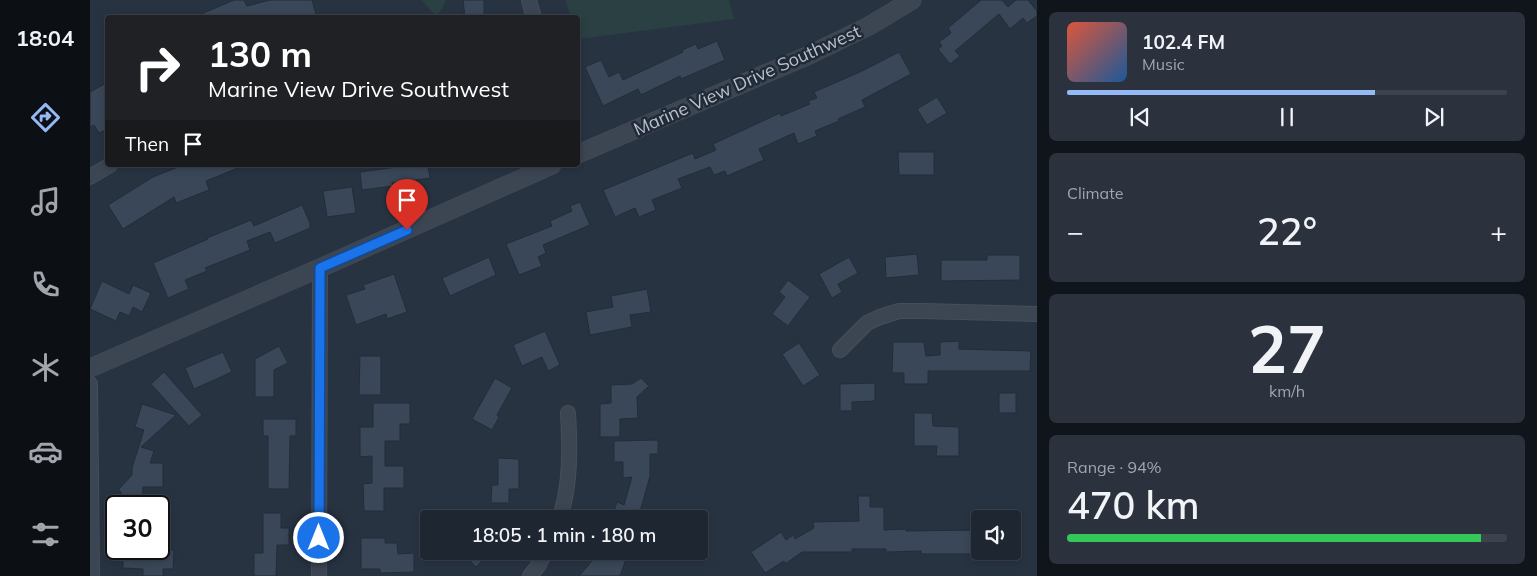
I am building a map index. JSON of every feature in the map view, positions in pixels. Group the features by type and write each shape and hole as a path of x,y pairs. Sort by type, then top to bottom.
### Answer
{"street":[{"path":"529,0 533,15"},
{"name":"Marine View Drive Southwest","path":"580,153 807,56 869,26 912,0"},
{"path":"90,177 107,167"},
{"path":"90,368 320,268 530,170 543,167"},
{"path":"319,576 320,268"},
{"path":"840,350 867,322 898,311 1037,314"},
{"path":"90,384 92,576"},
{"path":"562,510 569,459 568,413"},
{"path":"530,576 541,560"}],"green space":[{"path":"421,0 446,0 443,7 435,15"},
{"path":"565,0 729,0 734,19 580,39 580,15 570,15"}],"building":[{"path":"234,0 244,0 247,6 270,0 312,0 316,15 199,15"},
{"path":"463,0 484,0 484,15 465,15"},
{"path":"981,0 1002,0 1008,7 1016,0 1028,0 1037,11 1037,16 1027,23 1023,18 1010,29 999,14 955,51 960,56 950,64 938,49 942,46 939,42 951,33 948,28"},
{"path":"717,41 725,60 681,79 680,76 641,95 638,89 603,106 585,67 601,60 609,77 619,72 623,80 696,44 698,49"},
{"path":"899,52 911,74 862,100 865,107 815,131 817,136 798,144 794,133 759,149 764,160 727,176 725,171 714,175 710,167 678,179 682,188 652,200 656,210 639,217 635,208 615,217 603,190 693,153 695,159 716,150 713,144 780,113 781,116 810,104 808,101 817,98 814,92"},
{"path":"105,84 105,130 99,133 94,125 90,127 90,92"},
{"path":"937,97 947,113 927,125 917,109"},
{"path":"898,152 934,152 934,175 899,175"},
{"path":"178,167 240,167 206,181 209,190 176,203 174,197 123,229 108,205 153,177"},
{"path":"397,167 428,167 430,178 392,183 393,186 362,190 360,172"},
{"path":"352,187 356,213 327,217 323,191"},
{"path":"580,202 590,225 543,245 546,253 538,257 542,266 519,275 506,244 552,226 550,221 572,211 570,206"},
{"path":"302,205 310,223 310,228 275,243 270,232 247,241 250,250 205,268 207,271 185,280 189,289 168,298 153,263 251,220 254,226"},
{"path":"917,254 919,275 886,278 885,257"},
{"path":"987,255 1020,255 1020,280 941,281 941,260 987,260"},
{"path":"489,257 496,275 450,296 442,278"},
{"path":"849,257 858,273 838,284 842,292 832,298 819,274"},
{"path":"394,274 407,312 387,319 386,314 356,325 346,295 365,289 363,285"},
{"path":"788,280 810,297 788,326 772,314 785,297 779,292"},
{"path":"102,281 129,294 133,285 151,293 142,312 133,307 129,316 120,312 116,321 90,309"},
{"path":"647,289 651,312 630,315 632,327 590,335 586,312 613,307 611,296"},
{"path":"545,331 560,365 548,371 542,357 522,366 513,345"},
{"path":"959,341 959,349 1031,351 1030,371 928,371 928,384 904,384 904,373 892,373 893,342 924,342 926,356 940,355 940,342"},
{"path":"799,343 820,375 803,386 782,354"},
{"path":"279,346 288,363 274,370 274,397 255,397 255,359"},
{"path":"223,352 232,372 194,389 185,368"},
{"path":"360,356 381,356 381,395 359,395"},
{"path":"164,372 202,415 189,426 151,384"},
{"path":"495,378 512,388 497,415 499,417 492,430 472,419"},
{"path":"641,378 649,386 637,397 638,418 620,419 620,437 600,437 600,404 611,403 611,385 632,384"},
{"path":"875,383 875,401 852,402 852,411 840,411 840,384"},
{"path":"999,393 1016,393 1016,413 999,413"},
{"path":"373,403 410,403 410,424 400,424 400,441 385,441 385,466 404,466 404,488 384,488 384,511 364,511 363,484 372,483 372,456 360,457 360,427 373,427"},
{"path":"142,404 176,415 141,447 154,451 150,463 163,463 163,487 143,487 143,495 121,495 121,492 118,490 132,475 132,468 144,430 135,427"},
{"path":"914,413 932,413 933,426 959,427 959,456 936,456 937,446 914,446"},
{"path":"263,419 296,419 296,436 290,436 289,489 268,489 268,436 263,436"},
{"path":"658,440 658,454 650,454 650,476 641,510 614,510 617,502 624,505 632,477 623,478 623,462 614,462 614,441"},
{"path":"498,458 519,459 519,489 509,489 509,503 491,503 492,485 498,485"},
{"path":"858,496 870,496 870,507 884,507 884,530 971,530 971,554 921,554 921,551 886,552 886,549 852,549 852,552 802,552 785,564 784,561 765,573 751,552 781,532 786,540 793,535 795,539 814,528 813,522 859,521"},
{"path":"263,513 281,513 281,528 289,528 289,545 277,545 276,576 254,576 254,553 263,553"},
{"path":"361,538 385,538 385,543 397,543 398,554 414,553 414,572 380,573 380,569 361,569"},
{"path":"170,550 174,550 173,569 163,569 163,576 143,576 143,569 123,568 123,560 170,560"},
{"path":"469,560 483,560 476,567"},
{"path":"593,560 626,560 620,576 579,576"}],"route":[{"path":"319,538 320,268 407,230"}]}
